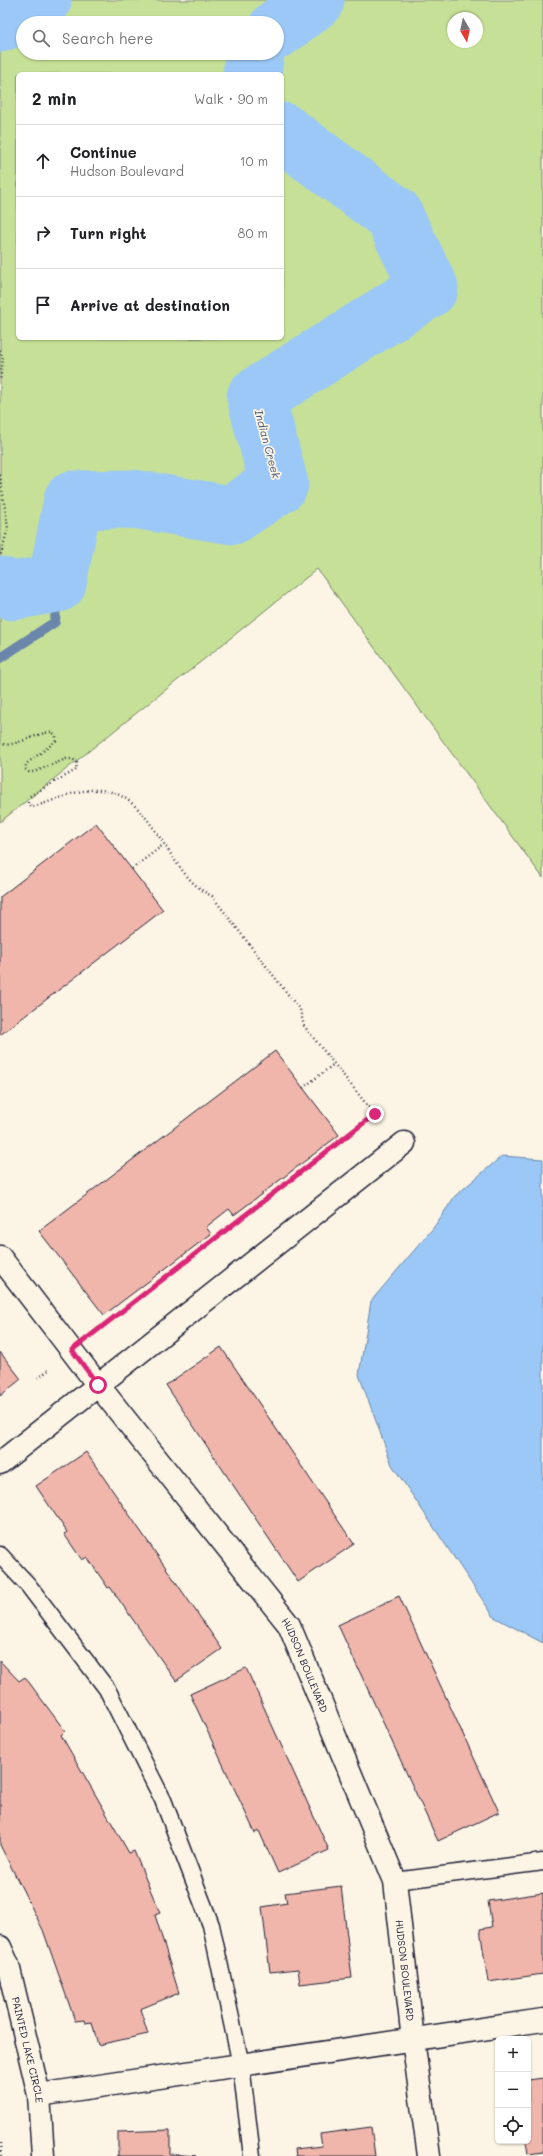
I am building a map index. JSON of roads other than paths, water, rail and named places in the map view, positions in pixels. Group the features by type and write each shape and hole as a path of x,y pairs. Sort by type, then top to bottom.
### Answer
{"street":[{"path":"0,1463 404,1143"},
{"name":"HUDSON BOULEVARD","path":"0,1257 98,1385 289,1625 395,1881 413,2040 429,2156"},
{"name":"PAINTED LAKE CIRCLE","path":"0,1947 8,1965 39,2095 43,2156"},
{"path":"39,2095 543,2020"}],"lane":[{"path":"0,1555 28,1585 107,1689 163,1800 211,1925 241,2065 252,2156"},
{"path":"395,1881 543,1862"}],"water":[{"path":"502,1156 543,1159 543,1643 494,1617 392,1465 359,1375 371,1301 434,1227 455,1196"}],"waterway":[{"path":"0,23 42,0"},
{"name":"Indian Creek","path":"284,24 315,0"},
{"name":"Indian Creek","path":"252,72 254,60"},
{"name":"Indian Creek","path":"0,586 12,591 57,583 73,500 133,499 232,515 279,484 256,397 429,288 393,214 284,133"},
{"path":"0,658 55,622 57,583"}]}
